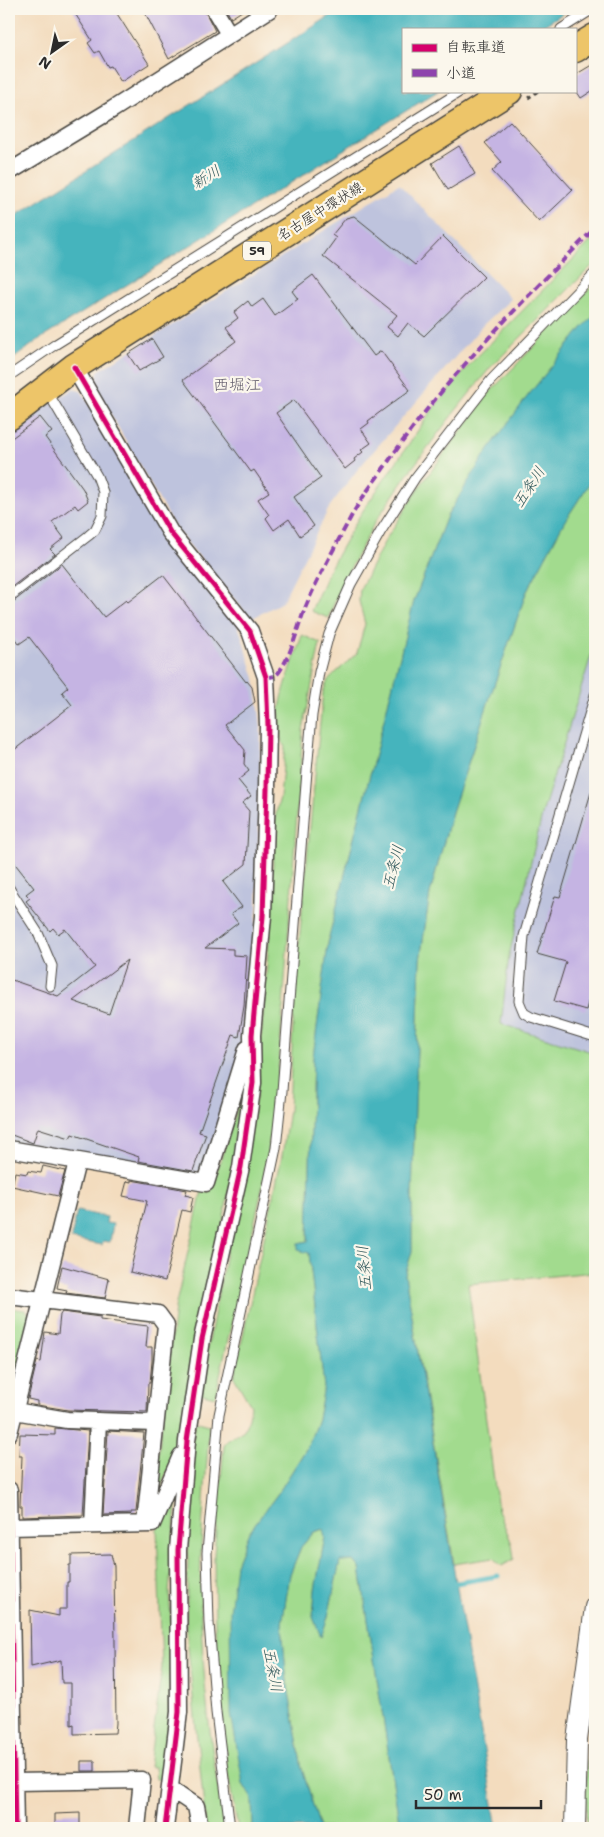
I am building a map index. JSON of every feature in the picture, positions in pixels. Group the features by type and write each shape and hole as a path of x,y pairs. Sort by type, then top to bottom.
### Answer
{"main road":[{"path":"576,48 595,36"},
{"name":"名古屋中環状線","path":"9,417 74,367 507,92"}],"street":[{"path":"214,9 230,34"},
{"path":"10,170 113,109 270,9"},
{"path":"74,367 170,532 250,631 266,677 268,788 263,916 252,1035 253,1083 241,1166 202,1339 187,1441 178,1550 179,1712 165,1828"},
{"path":"9,1149 206,1184 252,1035"},
{"path":"9,1433 12,1410 43,1300 77,1162"},
{"path":"9,1296 158,1314 166,1325 145,1524"},
{"path":"12,1410 67,1420 156,1423"},
{"path":"93,1525 98,1421"},
{"path":"9,1526 152,1524 187,1441"},
{"path":"9,1490 14,1782 13,1824"},
{"path":"574,1828 577,1740 595,1607"},
{"path":"14,1782 142,1780 137,1828"},
{"path":"171,1789 196,1806 200,1828"}],"lane":[{"path":"563,28 593,9"},
{"path":"9,376 73,333 459,92"},
{"path":"230,1828 216,1712 209,1623 207,1552 219,1415 276,1148 309,743 319,672 329,634 350,584 380,531 414,478 491,380 595,274"},
{"path":"9,597 88,536 94,530 103,510 103,492 97,476 45,389"},
{"path":"595,695 524,936 519,1002 524,1013 531,1017 595,1037"},
{"path":"9,888 38,933 52,966 50,986"}],"shaded area":[{"path":"399,184 511,299 484,324 358,469 330,506 282,602 251,619 175,528 96,388 98,371"},
{"path":"73,389 81,391 238,625 255,678 261,726 257,910 239,1062 205,1168 191,1177 9,1141 9,435 43,408"},
{"path":"595,643 595,1053 501,1024 509,956 543,811"}],"green space":[{"path":"595,237 595,263 490,368 407,475 375,522 344,580 328,618 311,611 329,570 360,515 432,410 470,364"},
{"path":"595,283 595,315 583,327 527,397 447,516 414,601 329,937 313,1057 308,1241 298,1243 309,1253 324,1387 318,1419 308,1446 279,1492 249,1532 236,1564 243,1784 252,1799 253,1828 238,1828 227,1770 215,1627 214,1554 224,1446 227,1441 244,1430 249,1418 251,1406 234,1377 282,1156 289,1110 295,985 323,692 328,680 357,653 365,624 359,601 360,589 386,539 423,482 490,392"},
{"path":"595,475 595,643 543,811 509,956 501,1024 595,1053 595,1272 468,1284 498,1510 512,1544 514,1559 502,1566 493,1558 454,1564 405,1275 412,1251 412,1194 420,960 430,893 452,812 526,593 564,522"},
{"path":"302,635 320,643 303,730 279,1062 262,1189 215,1397 199,1393 257,1092 270,926 275,818 280,797 285,747 280,736 280,708 283,692"},
{"path":"246,1080 231,1181 179,1441 152,1510 175,1308 202,1191 210,1193"},
{"path":"9,1308 25,1310 32,1316 12,1396 9,1399"},
{"path":"195,1421 209,1425 201,1549 201,1619 209,1724 225,1828 206,1828 186,1627 191,1449"},
{"path":"179,1469 169,1592 174,1661 171,1669 170,1723 161,1780 156,1779 155,1767 149,1767 162,1667 157,1529"},
{"path":"324,1529 325,1537 315,1590 313,1617 321,1636 328,1617 340,1560 354,1561 360,1568 400,1828 320,1828 302,1769 286,1674 282,1624 290,1574 301,1547 314,1532"},
{"path":"595,1695 595,1828 591,1828 592,1822 586,1822 586,1770"}],"water":[{"name":"新川","path":"341,9 570,9 540,28 402,28 402,92 436,92 37,341 9,362 9,220"},
{"name":"五条川","path":"595,315 595,475 564,522 526,593 452,812 430,893 420,960 412,1194 412,1251 405,1275 497,1828 400,1828 360,1568 354,1561 340,1561 328,1617 321,1637 313,1617 315,1590 325,1537 323,1529 314,1532 301,1547 290,1574 282,1624 286,1674 302,1769 320,1828 253,1828 252,1799 243,1784 231,1713 230,1612 236,1564 249,1532 279,1492 308,1446 318,1419 324,1387 309,1253 298,1250 298,1243 308,1241 313,1057 329,937 414,601 447,516 486,453 527,397 583,327"},
{"path":"77,1211 107,1217 106,1223 113,1224 110,1242 103,1241 102,1245 71,1239"}],"building":[{"path":"72,9 114,9 149,64 121,82 111,66 108,67 99,51 95,53 88,43 92,40"},
{"path":"143,9 204,9 215,31 169,59"},
{"path":"226,9 245,9 231,18"},
{"path":"595,63 595,89 581,98 576,90 576,74"},
{"path":"510,121 573,190 539,222 492,171 502,162 485,143"},
{"path":"459,146 475,174 448,190 432,163"},
{"path":"354,216 415,265 443,236 484,277 424,336 408,323 398,336 387,327 397,315 323,256 336,238 332,235 346,218"},
{"path":"313,275 374,356 381,351 410,390 368,421 369,423 361,429 371,443 361,450 363,452 345,469 294,400 276,413 321,478 294,497 314,526 300,536 289,519 274,530 266,518 269,515 258,499 269,492 254,470 251,472 183,380 236,341 226,327 238,318 234,312 248,301 252,307 263,299 275,316 298,299 292,291"},
{"path":"152,339 163,357 139,371 128,354"},
{"path":"40,417 52,432 45,437 83,489 88,501 78,509 75,505 52,522 64,538 50,549 55,554 9,589 9,440"},
{"path":"62,564 104,617 126,600 128,602 163,575 246,682 252,687 255,702 225,725 245,750 244,764 249,771 238,780 251,796 242,803 249,811 246,864 223,882 242,907 231,914 238,923 205,948 233,949 233,955 247,956 244,1006 239,1037 233,1035 199,1132 206,1134 193,1171 138,1161 139,1157 72,1134 70,1138 38,1128 33,1143 9,1134 9,979 58,996 95,967 65,929 58,934 53,928 50,931 26,901 30,898 26,894 34,888 9,856 9,754 72,705 62,692 68,687 29,637 19,644 9,631 9,603 13,602","holes":["127,960 109,1014 73,1001"]},
{"path":"592,789 595,790 595,978 586,1010 554,1001 566,962 537,954 555,896 560,897"},
{"path":"43,1166 65,1171 58,1196 12,1186 15,1172 27,1174 28,1171 41,1173"},
{"path":"131,1180 187,1190 185,1195 193,1197 190,1212 182,1210 165,1281 130,1272 147,1201 123,1196 127,1181 131,1182"},
{"path":"62,1266 109,1279 105,1298 66,1293 67,1290 57,1288"},
{"path":"62,1312 100,1317 100,1320 148,1326 146,1347 152,1347 152,1361 150,1383 148,1383 147,1412 68,1410 37,1405 37,1401 28,1399 37,1361 41,1362 45,1332 58,1334"},
{"path":"55,1428 88,1431 83,1515 22,1517 22,1506 20,1506 22,1456 19,1456 20,1434 55,1435"},
{"path":"108,1431 144,1433 136,1512 131,1512 131,1514 103,1515"},
{"path":"111,1554 114,1566 115,1733 74,1734 74,1724 71,1725 71,1683 62,1683 61,1660 31,1667 30,1610 59,1616 59,1609 67,1609 67,1582 69,1582 71,1555"},
{"path":"81,1761 95,1761 95,1771 81,1771"},
{"path":"80,1813 80,1828 55,1828 55,1814"}],"waterway":[{"path":"451,1584 498,1576"}],"marked path":[{"path":"266,677 276,675 284,664 311,594 352,515 411,430 486,340 595,228"}],"cycle path":[{"path":"74,367 170,532 250,631 266,677 268,725 263,916 252,1035 253,1083 241,1167 202,1339 187,1441 178,1550 179,1712 165,1828"},
{"path":"9,1490 15,1828"}],"district":[{"name":"西堀江","path":"237,384"}]}
